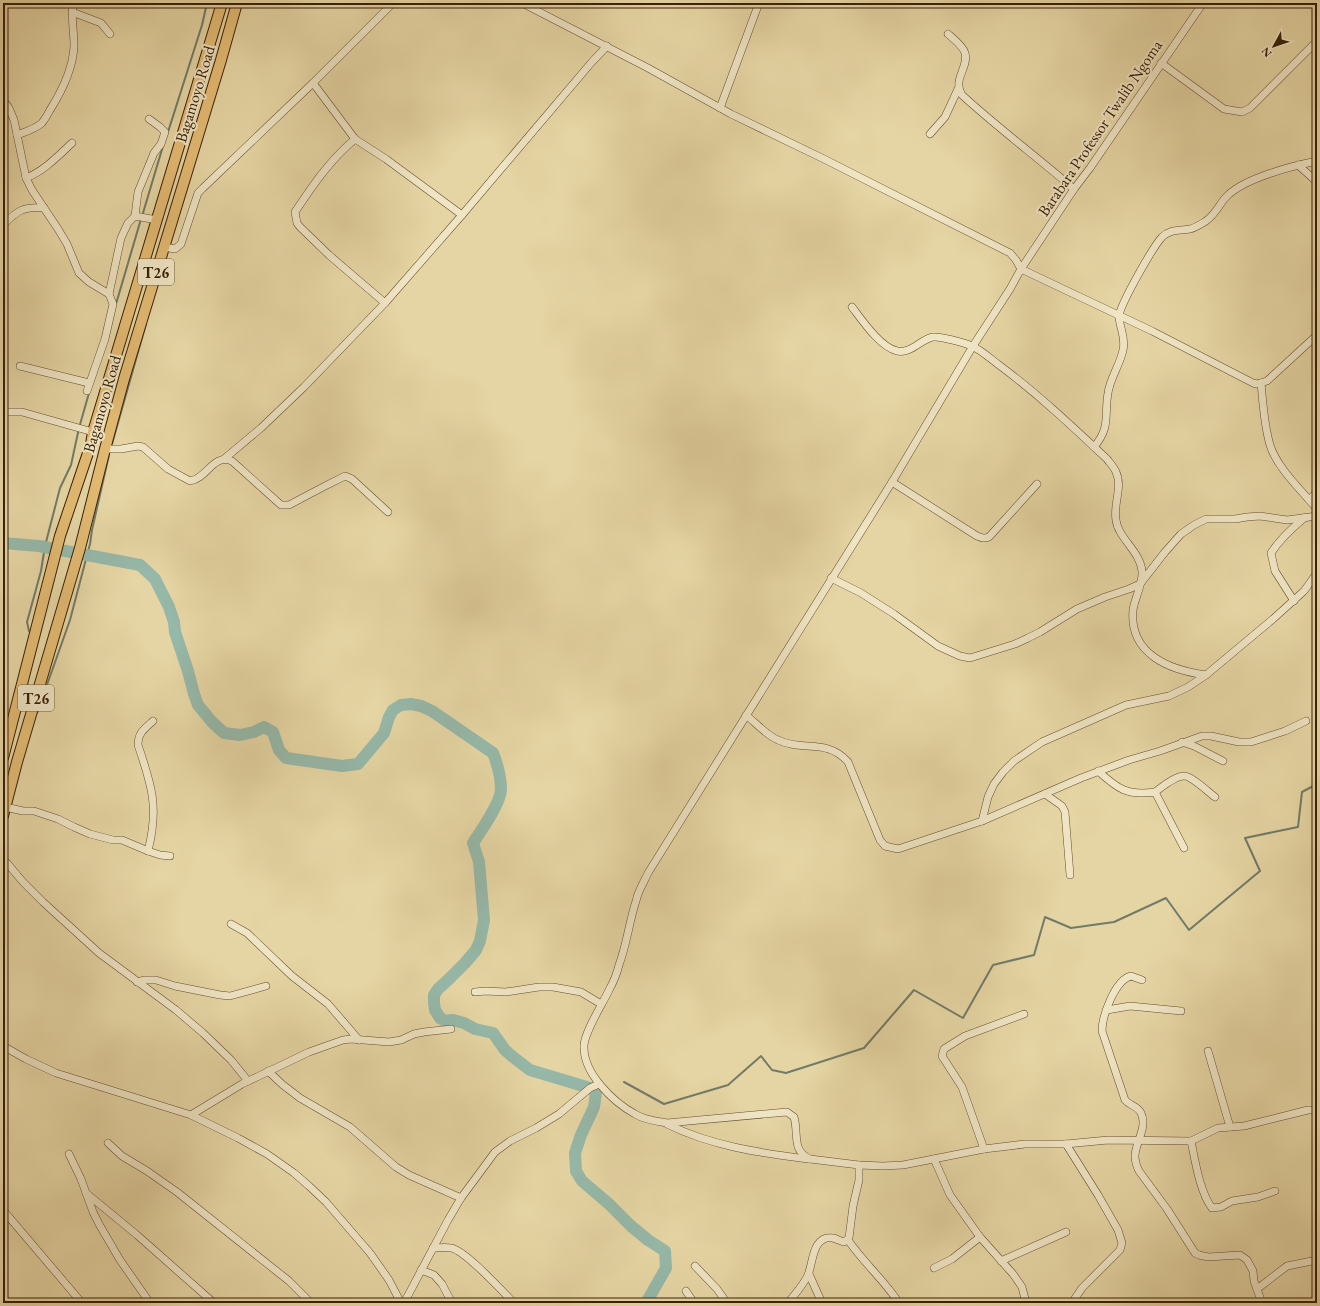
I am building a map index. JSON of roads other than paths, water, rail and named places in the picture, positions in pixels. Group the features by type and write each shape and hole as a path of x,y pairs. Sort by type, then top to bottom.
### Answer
{"highway":[{"name":"Bagamoyo Road","path":"3,758 60,536 91,444 93,432 222,3"},
{"name":"Bagamoyo Road","path":"4,811 7,788 82,543 104,449 237,3"}],"street":[{"path":"17,135 35,128 42,122 60,93 70,70 74,47 72,12 73,3"},
{"path":"164,247 175,249 182,244 198,193 393,3"},
{"path":"522,3 607,46 720,108 1010,253 1021,269 1152,331 1253,383 1257,384 1267,381 1317,336"},
{"path":"720,108 760,3"},
{"name":"Barabara Professor Twalib Ngoma","path":"667,1123 649,1120 636,1115 614,1099 600,1084 590,1070 586,1059 584,1045 589,1030 620,965 636,900 648,873 892,482 1021,269 1074,188 1090,168 1203,3"},
{"path":"72,12 101,24 110,34"},
{"path":"930,134 945,117 958,90 965,54 958,43 948,34"},
{"path":"1161,63 1224,109 1242,112 1250,108 1317,41"},
{"path":"104,449 121,449 138,446 143,447 168,469 190,481 197,479 216,462 224,459 272,418 304,387 385,303 462,215 586,68 607,46"},
{"path":"313,82 355,139 386,159 462,215"},
{"path":"958,90 997,127 1074,188"},
{"path":"3,100 9,108 14,120 26,178 32,190 50,215 67,244 79,273 89,282 109,294"},
{"path":"20,366 88,387 105,339 110,318 113,304 109,294 121,238 128,223 135,216 138,192 154,153 161,144 165,132 160,126 149,119"},
{"path":"355,139 342,149 327,166 295,212 295,217 300,227 385,303"},
{"path":"26,178 48,165 72,143"},
{"path":"1094,447 1104,432 1107,420 1106,402 1110,382 1123,351 1124,337 1119,316 1133,284 1161,238 1166,233 1194,228 1213,216 1226,197 1241,186 1276,172 1317,161"},
{"path":"1298,165 1317,182"},
{"path":"3,225 21,210 31,206 44,208"},
{"path":"135,216 157,220"},
{"path":"852,307 881,341 888,347 897,351 906,351 934,337 957,341 973,346 1032,391 1107,459 1116,472 1119,483 1115,512 1116,522 1139,560 1142,572 1134,609 1134,627 1138,641 1147,652 1164,664 1179,670 1206,675"},
{"path":"1261,383 1265,419 1270,445 1282,468 1317,509"},
{"path":"3,412 22,412 93,432"},
{"path":"224,459 232,461 282,505 289,505 345,476 352,479 388,512"},
{"path":"892,482 982,538 989,537 1036,484"},
{"path":"1309,500 1317,492"},
{"path":"831,578 862,594 894,614 938,646 960,656 970,658 1015,644 1040,632 1077,609 1140,584 1164,552 1182,534 1194,525 1206,519 1235,519 1260,516 1287,520 1317,516"},
{"path":"1294,601 1275,572 1271,552 1276,544 1304,518"},
{"path":"982,821 988,797 994,784 1014,761 1030,749 1058,734 1126,705 1169,696 1188,687 1206,675 1294,601 1304,591 1317,573"},
{"path":"746,715 770,735 779,740 790,744 828,748 841,754 848,762 880,840 885,846 898,849 982,821 1098,771 1128,760 1160,751 1182,742 1202,736 1211,736 1238,742 1251,742 1285,731 1306,721"},
{"path":"148,851 154,822 154,801 151,786 138,745 138,739 141,731 153,721"},
{"path":"1182,742 1194,746 1223,762"},
{"path":"1098,771 1113,784 1126,791 1144,794 1155,792 1176,777 1184,775 1190,777 1215,797"},
{"path":"1155,792 1184,848"},
{"path":"1045,794 1062,806 1065,812 1070,875"},
{"path":"4,811 34,811 58,819 74,828 90,834 113,840 122,840 148,851 160,855 170,856"},
{"path":"3,860 23,882 99,953 176,1010 203,1033 225,1053 248,1081"},
{"path":"231,924 247,934 292,976 328,1004 359,1040"},
{"path":"1142,980 1131,976 1123,979 1114,992 1102,1022 1102,1031 1125,1100 1127,1103 1139,1110 1142,1115 1143,1120 1135,1157 1140,1171 1167,1209 1192,1250 1200,1255 1208,1257 1240,1255 1247,1260 1262,1303"},
{"path":"137,982 156,980 175,986 220,995 234,995 266,986"},
{"path":"475,992 506,992 539,987 553,987 581,992 601,1004"},
{"path":"1107,1010 1130,1006 1181,1011"},
{"path":"984,1149 962,1087 942,1056 944,1049 965,1036 1024,1014"},
{"path":"191,1115 248,1081 309,1052 343,1040 389,1042 401,1040 414,1034 451,1029"},
{"path":"3,1046 26,1059 68,1077 191,1115 267,1154 294,1173 326,1202 370,1253 389,1280 401,1303"},
{"path":"1208,1051 1230,1127"},
{"path":"268,1072 300,1098 350,1127 396,1167 413,1177 462,1198"},
{"path":"404,1303 448,1220 495,1152 510,1141 530,1132 559,1114 590,1088 600,1084"},
{"path":"667,1123 680,1130 740,1148 810,1159 859,1165 883,1166 903,1165 984,1149 1025,1144 1066,1144 1108,1140 1191,1141 1218,1128 1244,1126 1308,1110 1317,1110"},
{"path":"667,1123 787,1112 792,1115 795,1120 796,1138 800,1152 805,1157 810,1159"},
{"path":"1191,1141 1200,1180 1208,1204 1212,1208 1221,1207 1232,1201 1258,1197 1275,1191"},
{"path":"108,1143 122,1156 177,1192 289,1281 311,1303"},
{"path":"1066,1144 1110,1214 1118,1230 1122,1243 1120,1250 1082,1288 1072,1303"},
{"path":"69,1154 93,1212 113,1248 150,1303"},
{"path":"934,1159 950,1195 980,1237 1013,1274 1022,1287 1026,1303"},
{"path":"848,1240 850,1236 853,1206 859,1180 859,1165"},
{"path":"86,1193 137,1235 214,1303"},
{"path":"3,1210 82,1303"},
{"path":"1001,1262 1066,1232"},
{"path":"934,1268 952,1259 980,1237"},
{"path":"788,1303 809,1274 814,1252 819,1243 827,1238 832,1238 842,1242 848,1240"},
{"path":"848,1240 899,1303"},
{"path":"432,1248 452,1248 459,1251 514,1303"},
{"path":"1257,1289 1287,1266 1317,1260"},
{"path":"695,1266 717,1289 727,1303"},
{"path":"421,1270 434,1275 442,1284 452,1303"},
{"path":"809,1274 822,1303"},
{"path":"686,1291 694,1303"}],"waterway":[{"path":"168,132 202,25 207,3"},
{"path":"143,213 163,146"},
{"path":"116,304 141,219"},
{"path":"112,444 146,324"},
{"path":"29,631 27,622 41,571 45,546 60,488 71,465 79,428 89,393"},
{"path":"37,713 70,620 90,544 109,455"},
{"path":"3,543 39,546 140,565 155,579 169,607 174,622 175,632 198,705 212,722 224,733 240,735 254,732 264,727 273,732 279,750 286,758 342,766 358,764 384,733 393,710 401,705 411,704 421,706 432,711 493,753 500,781 500,796 490,817 473,843 479,862 484,920 480,941 476,950 465,963 438,989 434,995 435,1010 440,1018 445,1021 453,1020 464,1023 475,1029 493,1033 505,1050 530,1070 590,1088 596,1093 594,1107 581,1135 575,1153 576,1171 582,1181 609,1204 631,1226 648,1240 665,1251 666,1268 646,1303"},
{"path":"624,1082 664,1104 728,1085 761,1056 772,1070 786,1073 864,1048 914,990 963,1018 993,965 1034,955 1045,917 1071,928 1114,922 1166,898 1189,930 1260,871 1245,838 1298,827 1302,792 1317,784"},
{"path":"3,832 7,817"}]}
